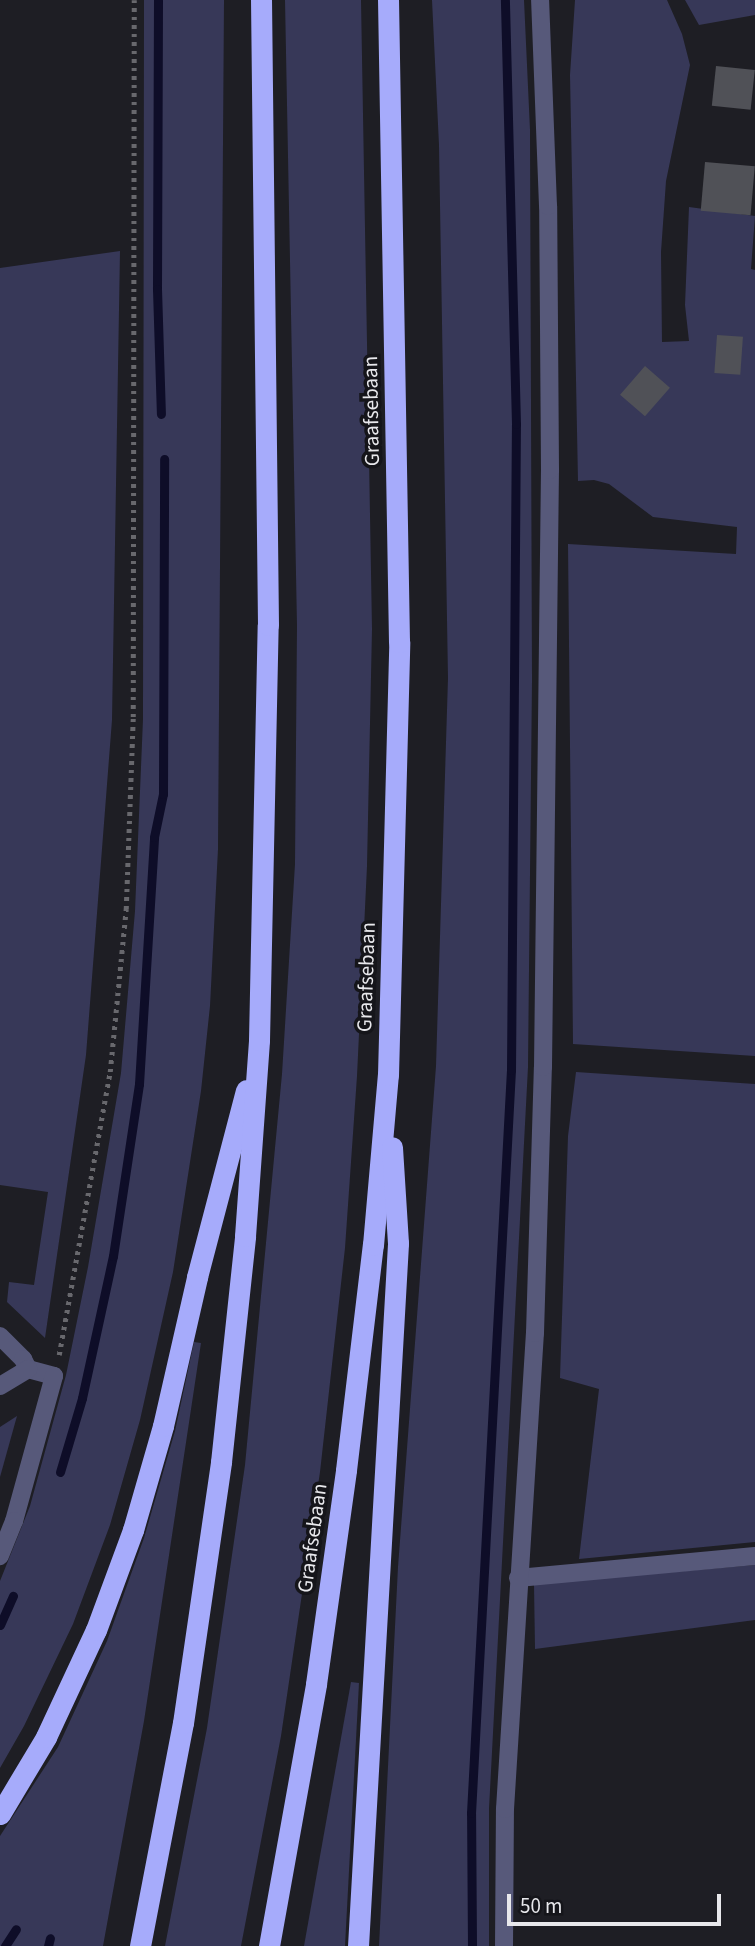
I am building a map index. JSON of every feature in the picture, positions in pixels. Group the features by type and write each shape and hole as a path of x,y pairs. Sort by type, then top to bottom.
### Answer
{"highway":[{"path":"140,1946 183,1723 220,1462 245,1236 259,1040 268,625 261,0"},
{"name":"Graafsebaan","path":"269,1946 316,1684 346,1470 373,1245 388,1075 399,642 388,0"},
{"path":"0,1814 46,1737 80,1666 133,1530 163,1426 197,1277 259,1040"},
{"path":"358,1946 398,1243 388,1075"}],"street":[{"path":"504,1946 505,1809 535,1333 543,1067 550,470 548,206 540,0"},
{"path":"0,1336 23,1359 27,1369"},
{"path":"0,1385 27,1369 54,1376 14,1521 0,1556"},
{"path":"518,1578 755,1556"}],"path":[{"path":"54,1376 67,1320 110,1072 126,909 133,703 134,0"}],"shaded area":[{"path":"144,0 224,0 218,849 210,1006 201,1091 173,1272 140,1420 110,1525 73,1624 24,1726 0,1768 0,1581 30,1506 66,1375 88,1267 121,1073 135,911 143,719"},
{"path":"285,0 361,0 372,629 367,866 357,1076 345,1248 320,1472 281,1736 241,1946 165,1946 207,1728 245,1465 282,1074 295,864 297,626"},
{"path":"432,0 524,0 530,130 532,680 528,1067 489,1809 489,1946 379,1946 398,1567 436,1066 448,678 439,145"},
{"path":"575,0 667,0 682,34 690,65 666,181 661,252 662,342 689,341 685,305 689,207 755,216 751,269 755,270 755,1056 573,1044 568,544 736,554 737,527 653,517 609,484 594,480 578,481 570,75"},
{"path":"685,0 755,0 755,15 699,25"},
{"path":"120,251 112,720 86,1055 45,1338 7,1302 9,1282 34,1285 48,1192 0,1185 0,268"},
{"path":"576,1072 755,1084 755,1542 579,1559 599,1389 560,1378 568,1136"},
{"path":"194,1342 201,1343 144,1721 103,1946 0,1946 0,1836 58,1747 107,1641 144,1538 175,1431"},
{"path":"17,1416 0,1477 0,1427"},
{"path":"755,1565 755,1620 535,1649 534,1584"},
{"path":"351,1682 359,1683 345,1946 304,1946"}],"building":[{"path":"716,66 755,70 751,110 712,106"},
{"path":"705,162 755,166 751,215 701,211"},
{"path":"717,335 743,337 740,375 714,373"},
{"path":"645,366 670,388 645,416 620,395"}],"waterway":[{"path":"158,0 157,289 161,414"},
{"path":"472,1946 471,1813 511,1070 516,424 505,0"},
{"path":"60,1472 82,1398 113,1256 139,1084 154,837 163,794 164,459"},
{"path":"0,1625 13,1596"},
{"path":"5,1946 16,1929"},
{"path":"48,1946 50,1938"}]}
